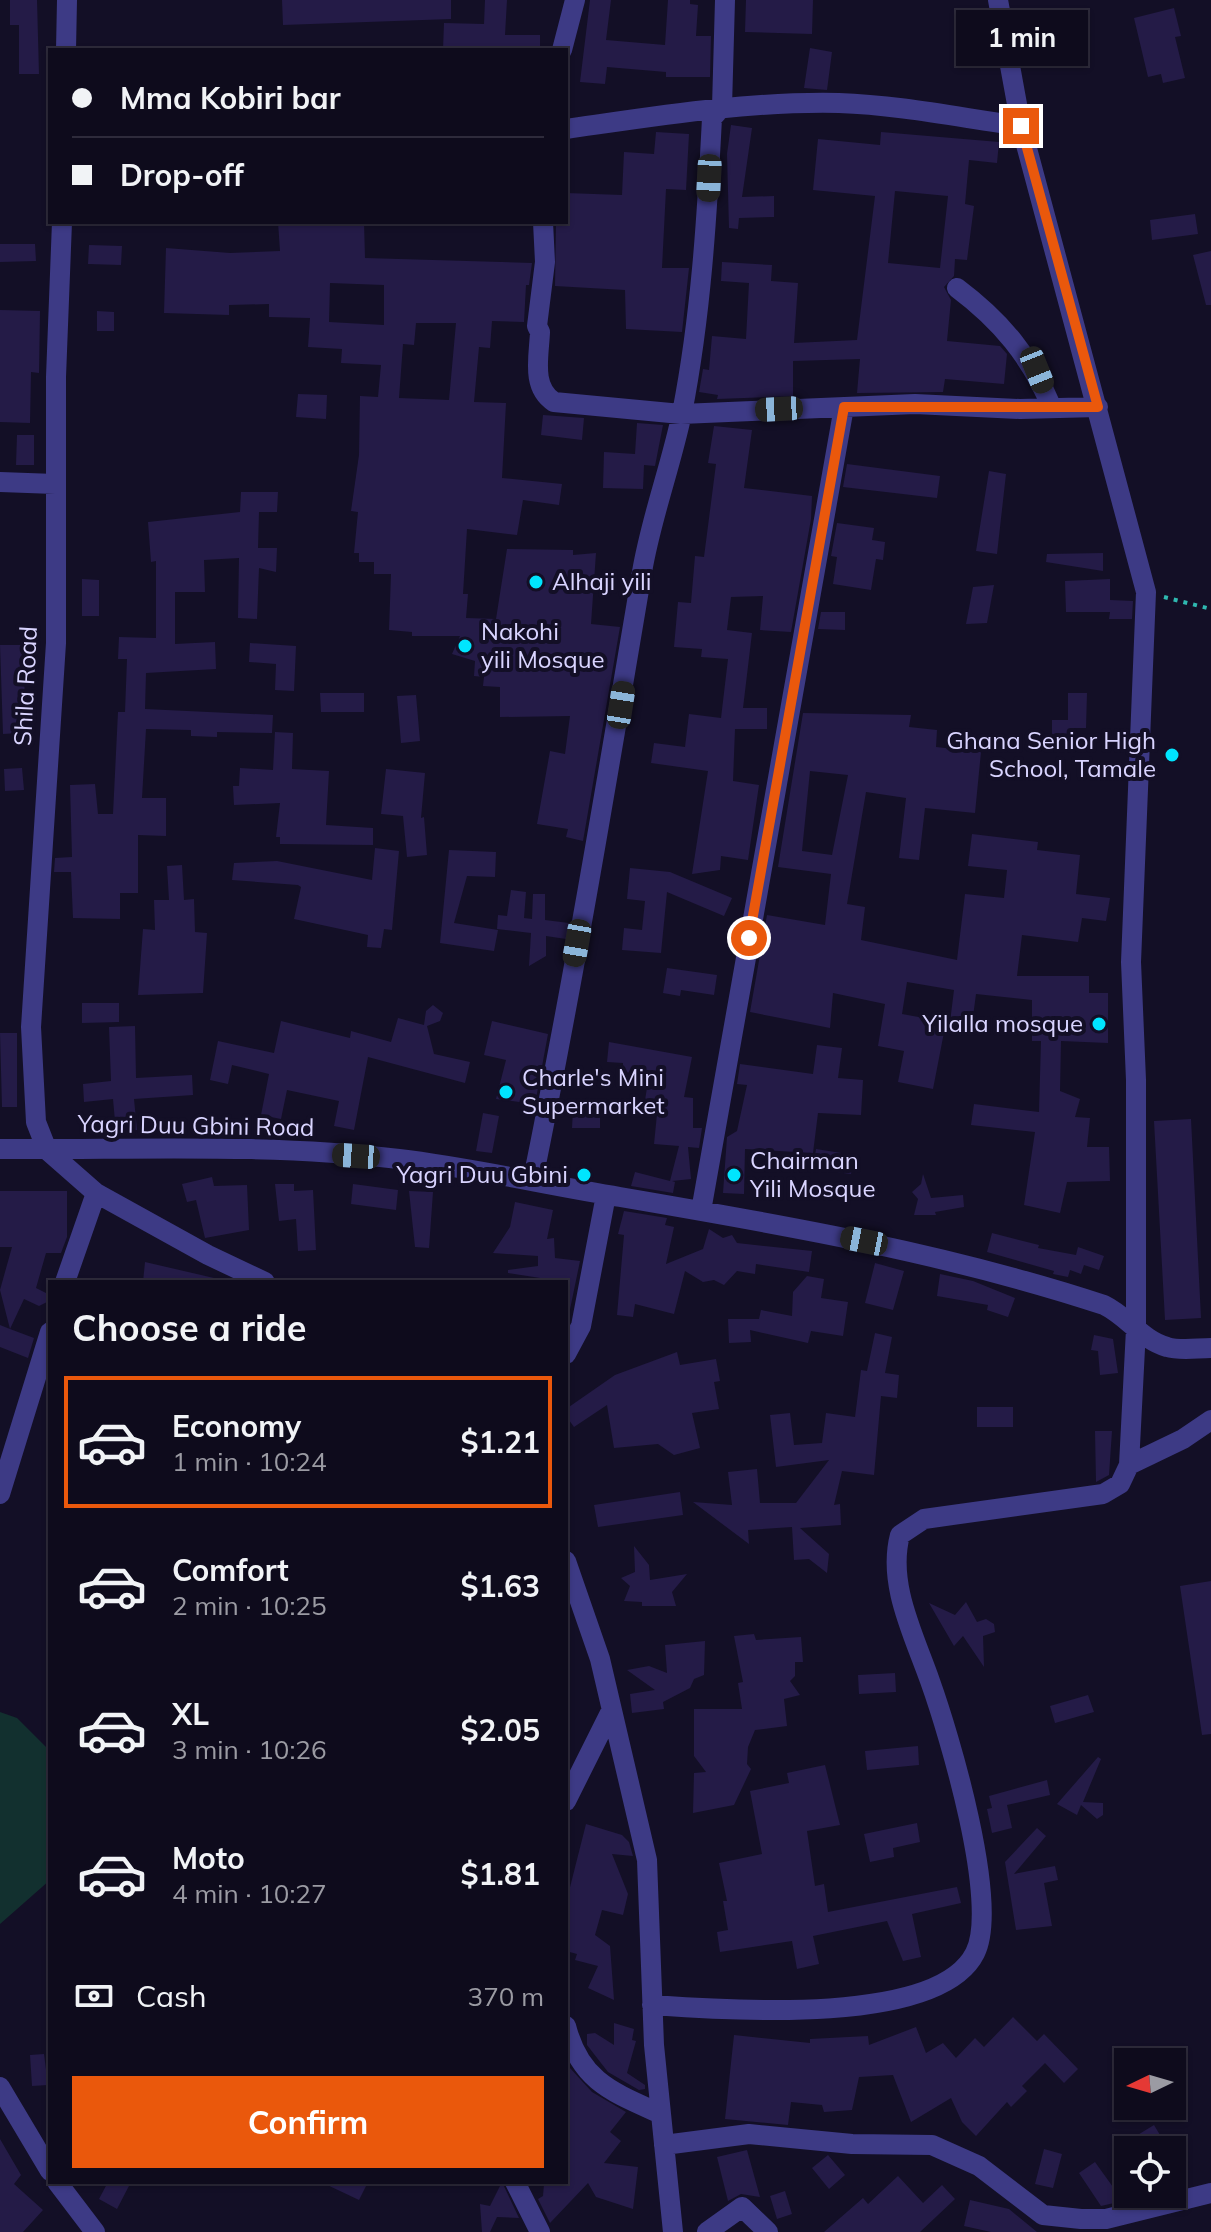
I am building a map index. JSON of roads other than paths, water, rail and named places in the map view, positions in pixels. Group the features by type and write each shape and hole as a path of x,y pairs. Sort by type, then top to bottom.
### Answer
{"street":[{"path":"66,48 67,0"},
{"path":"563,48 575,0"},
{"path":"533,1179 621,705 643,567 681,414 706,237 712,118 722,107 725,0"},
{"path":"652,2005 810,2010 919,1995 958,1974 975,1953 982,1926 982,1896 956,1762 909,1625 898,1582 900,1535 924,1519 1103,1494 1120,1484 1129,1465 1136,1329 1136,1080 1131,962 1146,592 1021,126 998,0"},
{"path":"568,129 722,107 843,103 1021,126"},
{"name":"Shila Road","path":"47,1150 36,1122 31,1027 36,975 40,846 53,699 62,224"},
{"path":"543,224 545,262 537,326 539,385 544,396 554,402 681,414 915,404 1098,407"},
{"path":"957,288 991,314 1017,344 1037,370 1052,408"},
{"path":"701,1211 844,407"},
{"path":"0,482 55,484"},
{"name":"Yagri Duu Gbini Road","path":"0,1149 166,1147 334,1155 398,1159 533,1179 945,1257 1104,1305 1170,1349 1211,1348"},
{"path":"47,1150 96,1193 254,1280"},
{"path":"66,1280 96,1193"},
{"path":"568,1350 581,1326 606,1195"},
{"path":"0,1494 48,1338"},
{"path":"1129,1465 1183,1439 1211,1420"},
{"path":"568,1572 574,1605 600,1659 647,1860 652,2005 673,2232"},
{"path":"568,1797 611,1711"},
{"path":"568,2034 573,2055 592,2077 608,2089 661,2114"},
{"path":"0,2087 48,2168"},
{"path":"664,2145 749,2134 852,2144 932,2145 979,2166 1047,2224 1106,2219 1211,2193"},
{"path":"59,2184 95,2232"},
{"path":"516,2184 540,2232"},
{"path":"707,2232 742,2207 768,2232"}],"place":[{"name":"Alhaji yili","path":"536,582"},
{"name":"Nakohi yili Mosque","path":"465,646"},
{"name":"Ghana Senior High School, Tamale","path":"1172,755"},
{"name":"Yilalla mosque","path":"1099,1024"},
{"name":"Charle's Mini Supermarket","path":"506,1092"},
{"name":"Yagri Duu Gbini","path":"584,1175"},
{"name":"Chairman Yili Mosque","path":"734,1175"}]}
